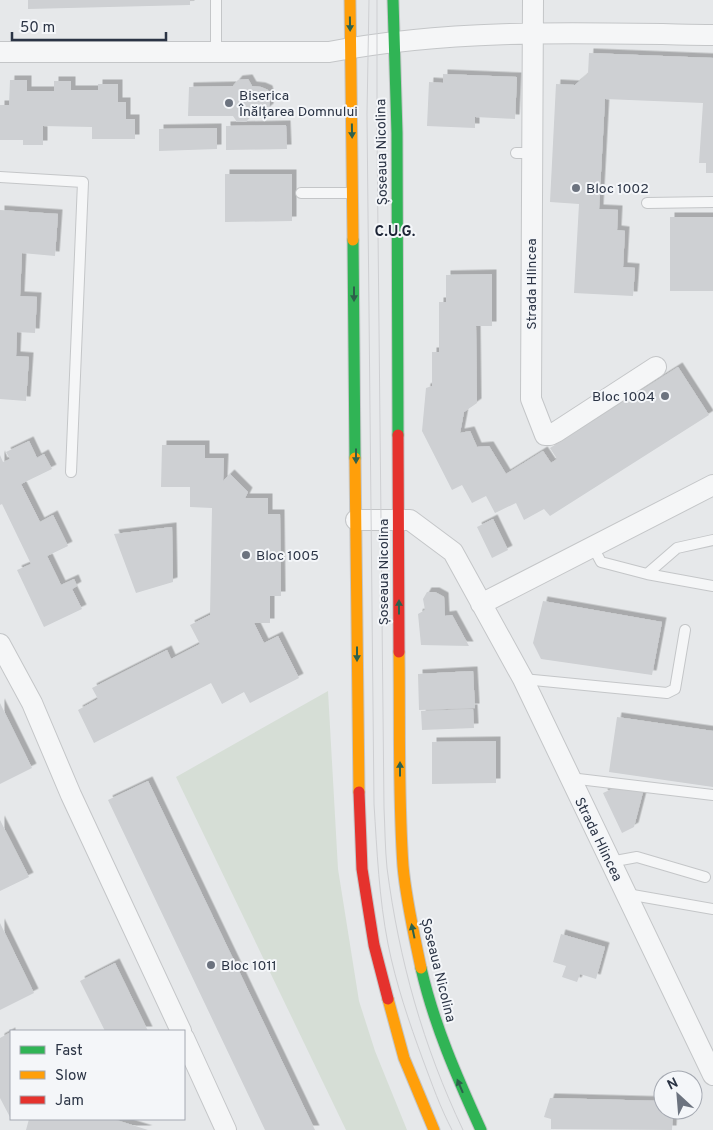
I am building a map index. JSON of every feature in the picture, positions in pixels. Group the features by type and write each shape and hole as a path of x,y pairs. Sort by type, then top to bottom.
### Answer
{"main road":[{"name":"Șoseaua Nicolina","path":"350,0 359,806 362,869 374,945 394,1025 404,1058 434,1130"},
{"name":"Șoseaua Nicolina","path":"393,0 397,152 400,808 403,867 406,892 432,1012 447,1054 481,1130"}],"street":[{"name":"Strada Hlincea","path":"532,0 533,32 524,153 531,399 544,434 556,432 656,367"},
{"path":"0,52 329,52 395,41 533,32 713,35"},
{"path":"481,604 713,485"},
{"name":"Strada Hlincea","path":"356,520 410,520 453,552 523,680 712,1071"},
{"path":"0,644 32,703 71,795 180,1030"},
{"path":"185,1040 226,1130"}],"lane":[{"path":"216,0 216,52"},
{"path":"0,177 83,182 71,472"},
{"path":"301,193 353,193"},
{"path":"647,203 713,202"},
{"path":"647,574 677,548 713,540"},
{"path":"594,547 600,562 647,574 713,586"},
{"path":"523,680 667,693 675,689 685,630"},
{"path":"570,778 713,795"},
{"path":"610,862 637,857 705,878"},
{"path":"626,894 713,909"}],"shaded area":[{"path":"328,691 338,869 359,1001 375,1051 407,1130 346,1130 176,777"}],"building":[{"path":"28,0 190,0 190,5 28,9"},
{"name":"Bloc 1002","path":"589,53 713,58 713,173 706,173 706,163 699,163 703,103 605,99 599,209 618,210 617,230 625,231 623,267 635,268 633,296 574,293 579,204 550,202 556,84 575,85 588,74"},
{"path":"443,74 517,77 515,119 475,117 475,128 427,126 429,82 443,83"},
{"name":"Biserica Înălțarea Domnului","path":"248,79 252,86 268,90 269,108 263,113 253,114 247,121 237,122 233,116 188,116 189,87 233,86 238,80"},
{"path":"10,80 27,80 27,91 54,91 54,81 71,81 71,90 98,90 98,84 118,84 118,102 126,102 126,119 135,119 135,139 92,139 92,127 43,126 43,145 23,145 23,140 0,140 0,105 9,105"},
{"path":"286,125 287,149 226,150 226,126"},
{"path":"217,128 217,149 159,151 159,129"},
{"path":"225,174 292,174 292,221 225,222"},
{"path":"0,210 58,214 55,256 22,253 20,296 37,297 35,333 17,332 16,356 29,357 26,401 0,399"},
{"path":"670,217 713,217 713,291 670,291"},
{"name":"Bloc 1004","path":"492,274 492,326 476,326 477,403 464,412 460,433 470,431 477,447 489,446 506,474 543,451 551,463 557,459 550,448 678,367 709,415 550,516 544,509 524,520 516,503 495,513 486,496 472,503 462,485 452,490 422,431 426,388 432,386 432,352 439,352 439,302 446,302 446,275"},
{"path":"29,441 37,458 44,454 52,469 21,484 40,522 53,515 68,546 47,556 61,585 74,579 77,586 72,589 82,609 44,627 17,570 31,564 2,504 0,505 0,455 3,462 10,459 6,452"},
{"name":"Bloc 1005","path":"162,445 205,445 205,458 224,458 223,481 230,474 248,492 245,498 268,498 268,514 280,514 281,596 270,596 270,623 254,623 264,643 278,636 299,678 250,703 244,692 222,704 211,683 94,743 78,710 98,699 92,688 167,650 171,659 200,644 190,625 210,615 212,508 190,507 190,487 161,487"},
{"path":"493,519 508,550 492,558 477,527"},
{"path":"172,527 173,582 136,593 114,534"},
{"path":"427,592 435,592 444,597 445,616 452,615 469,646 421,645 418,614 425,610 423,599"},
{"path":"543,601 662,622 652,675 541,659 533,643"},
{"path":"473,671 475,708 419,710 418,674"},
{"path":"0,703 32,768 0,784"},
{"path":"473,709 474,728 422,730 421,711"},
{"path":"617,717 713,731 713,787 609,772"},
{"path":"496,741 496,783 432,784 432,742"},
{"name":"Bloc 1011","path":"148,781 315,1130 265,1130 108,800"},
{"path":"614,788 643,792 634,827 622,833 603,793"},
{"path":"0,820 29,877 0,891"},
{"path":"0,923 34,993 0,1010"},
{"path":"561,934 605,947 596,979 580,974 577,982 562,977 566,966 553,962"},
{"path":"115,963 148,1030 104,1030 80,981"},
{"path":"10,1033 10,1117 0,1098 0,1038"},
{"path":"550,1098 653,1101 653,1120 672,1120 672,1130 551,1129 551,1119 544,1117"},
{"path":"29,1120 116,1120 148,1130 26,1130"}],"tram line":[{"path":"369,0 367,114 374,804 377,857 385,927 395,974 423,1060 452,1130"},
{"path":"377,0 386,860 398,936 414,1002 436,1067 463,1130"}],"traffic: fast":[{"path":"393,0 397,133 398,435"},
{"path":"353,240 355,458"},
{"path":"421,968 439,1030 481,1130"}],"traffic: slow":[{"path":"350,0 353,240"},
{"path":"355,458 359,792"},
{"path":"399,652 401,839 408,904 421,968"},
{"path":"388,999 404,1058 434,1130"}],"traffic: jam":[{"path":"398,435 399,652"},
{"path":"359,792 362,869 374,945 388,999"}],"place":[{"name":"Biserica Înălțarea Domnului","path":"229,103"},
{"name":"Bloc 1002","path":"576,188"},
{"name":"Bloc 1004","path":"665,396"},
{"name":"Bloc 1005","path":"246,555"},
{"name":"Bloc 1011","path":"211,965"}],"district":[{"name":"C.U.G.","path":"395,231"}]}
